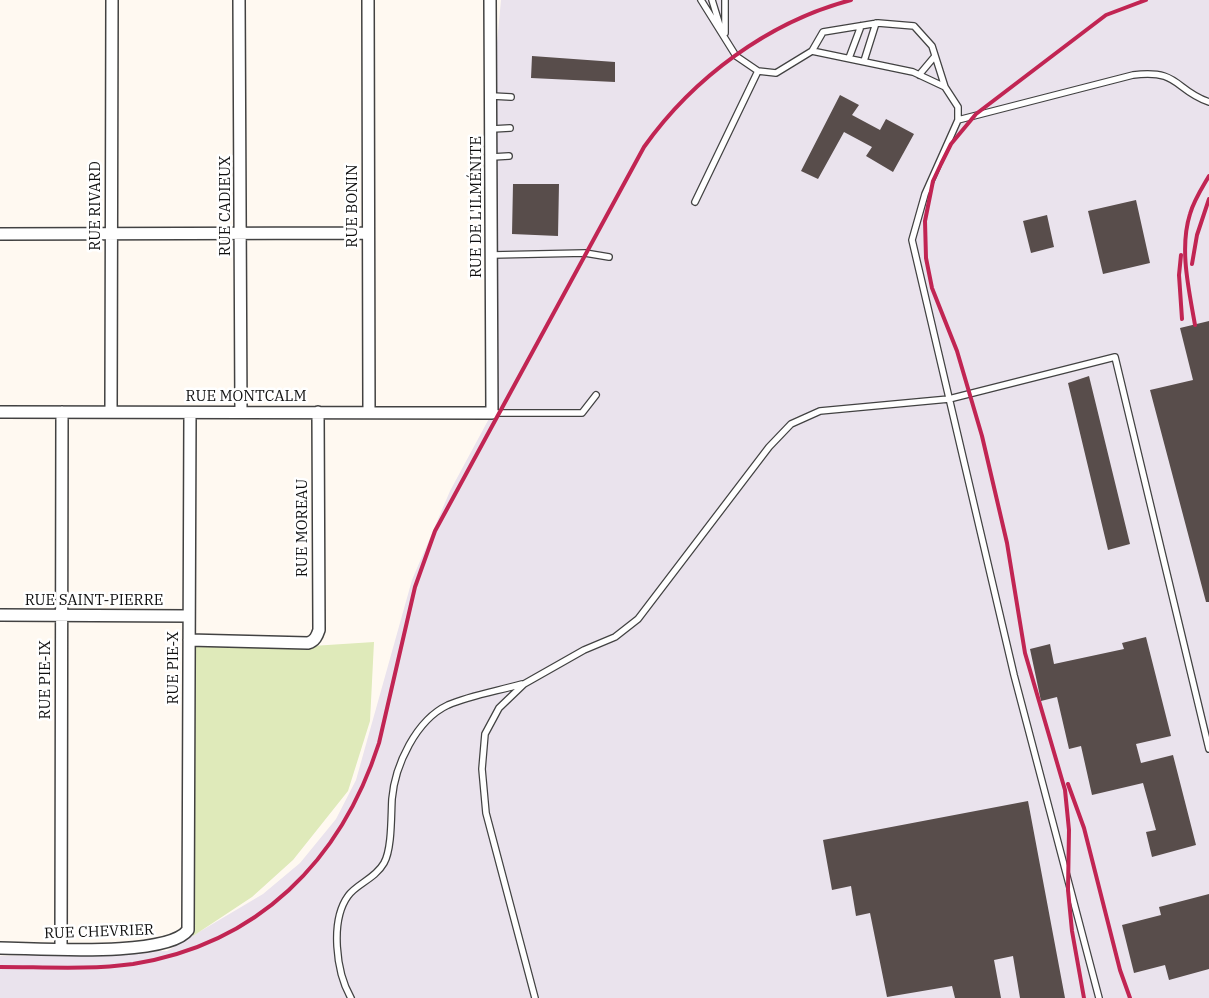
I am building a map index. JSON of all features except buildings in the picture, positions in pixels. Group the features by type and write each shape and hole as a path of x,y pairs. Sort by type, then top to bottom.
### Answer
{"street":[{"name":"RUE RIVARD","path":"111,412 112,0"},
{"name":"RUE CADIEUX","path":"240,0 241,412"},
{"name":"RUE BONIN","path":"368,0 369,412"},
{"name":"RUE DE L'ILMÉNITE","path":"490,0 492,96 492,414"},
{"path":"0,234 368,233"},
{"name":"RUE MONTCALM","path":"0,412 492,414"},
{"name":"RUE PIE-IX","path":"61,949 62,412"},
{"name":"RUE MOREAU","path":"189,640 312,642 319,630 318,412"},
{"name":"RUE PIE-X","path":"189,924 190,413"},
{"name":"RUE SAINT-PIERRE","path":"0,615 62,617 189,616"},
{"name":"RUE CHEVRIER","path":"0,948 133,948 162,945 184,935 189,924"}],"lane":[{"path":"701,0 736,56 758,71 776,73 812,51 823,32 876,23 914,26 932,46 945,87 958,107 958,120 925,194 912,240 1014,675 1099,998"},
{"path":"712,0 725,40"},
{"path":"725,0 725,40"},
{"path":"864,61 876,23"},
{"path":"849,58 861,26"},
{"path":"812,51 864,61 919,75 945,87"},
{"path":"919,75 935,56"},
{"path":"695,202 758,71"},
{"path":"958,120 1133,75 1153,73 1171,78 1209,102"},
{"path":"492,96 511,97"},
{"path":"492,128 510,128"},
{"path":"492,156 509,156"},
{"path":"492,255 585,253 609,257"},
{"path":"535,998 486,813 482,769 485,734 498,708 524,684 584,650 615,637 638,619 769,447 791,424 820,411 949,399 1115,357 1209,749"},
{"path":"492,414 582,413 596,395"},
{"path":"351,998 344,987 339,969 339,916 349,895 371,880 385,862 389,845 393,790 406,749 421,726 448,705 524,684"}],"shaded area":[{"path":"501,0 1209,0 1209,998 0,998 0,956 167,951 263,894 300,863 336,819 356,780 412,580 450,491 492,413 497,43"}],"green space":[{"path":"374,642 370,721 348,791 293,860 252,897 193,936 189,647 312,646"}],"railway":[{"path":"0,967 83,968 116,966 178,954 219,938 256,916 289,890 317,860 342,824 363,786 379,743 415,587 435,531 644,147 685,98 735,56 762,38 791,23 820,10 851,0"},
{"path":"1084,998 1072,931 1068,890 1069,830 1065,790 1025,653 1007,543 982,436 957,351 932,288 926,258 925,221 933,181 941,164 951,144 976,114 1106,15 1146,0"},
{"path":"1195,325 1186,270 1185,241 1192,209 1198,194 1209,176"},
{"path":"1192,264 1197,235 1209,199"},
{"path":"1181,255 1179,275 1182,319"},
{"path":"1068,784 1084,828 1120,970 1130,998"}]}
